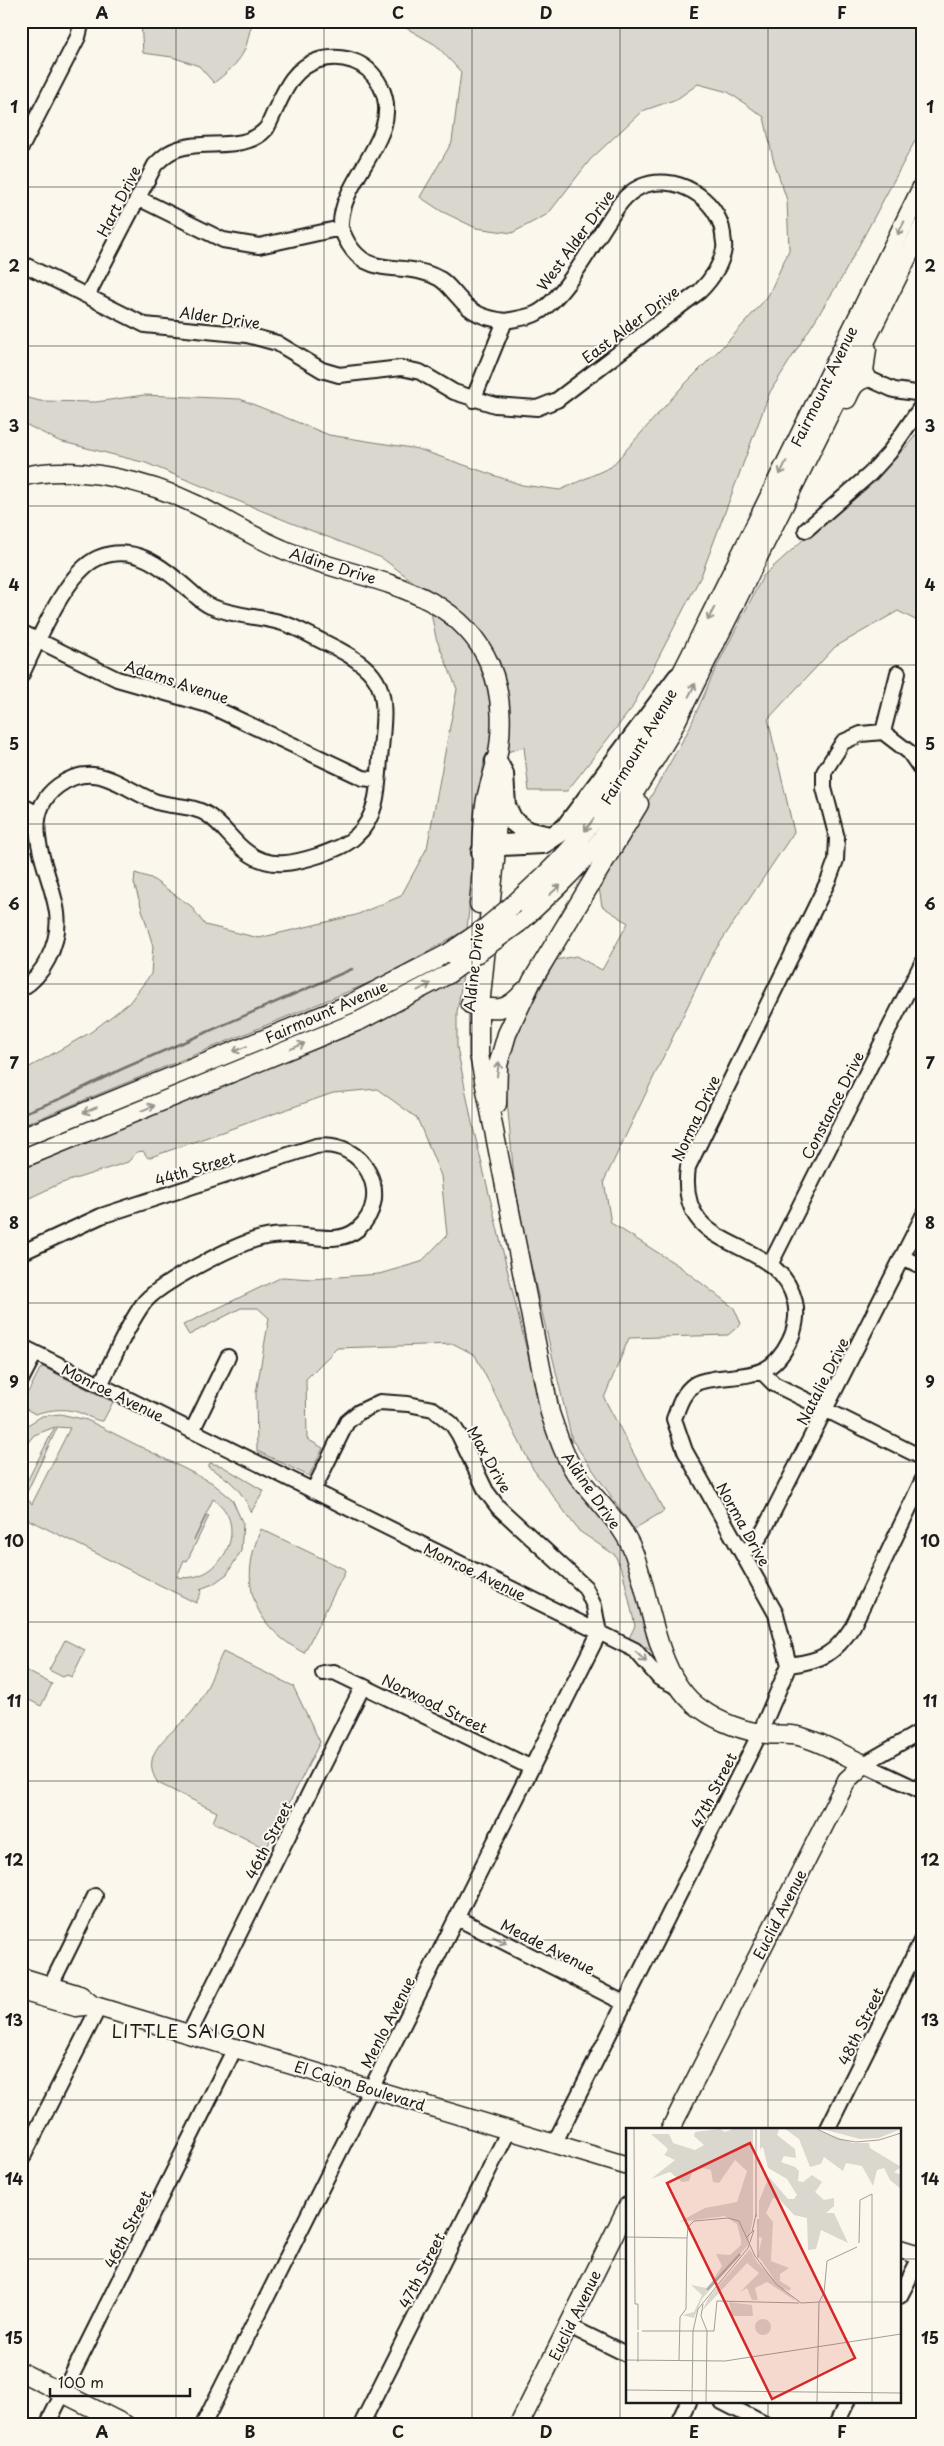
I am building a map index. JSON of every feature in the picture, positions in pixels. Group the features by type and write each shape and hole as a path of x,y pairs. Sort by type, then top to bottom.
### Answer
{"highway":[{"path":"488,850 538,844 559,833 572,822 678,678"},
{"path":"496,761 504,774 505,806 512,820 527,832 550,837"}],"main road":[{"name":"Fairmount Avenue","path":"21,1138 350,1004 449,952 484,929 547,873 581,836 615,790 649,734 923,185"},
{"name":"Fairmount Avenue","path":"21,1159 361,1020 447,975 519,923 565,881 597,845 629,800 670,734 923,226"},
{"path":"750,575 768,558 854,385 860,380 867,378 864,371 864,358 874,324"},
{"name":"Aldine Drive","path":"27,476 53,471 77,472 142,485 172,494 281,549 307,560 380,579 410,590 455,619 476,641 490,664 498,688 501,718 496,761 498,794 488,850 474,1005 468,1033 471,1070 486,1134 501,1170 550,1413 563,1450 575,1471 618,1526 633,1550 653,1624 679,1688"},
{"path":"501,1170 496,1083 498,1065 507,1034 532,981 646,791 664,756 670,734"},
{"path":"474,1005 497,1009 510,1006 532,981"},
{"name":"Monroe Avenue","path":"679,1688 701,1709 736,1727 760,1733 795,1735 814,1740 864,1764"},
{"name":"Euclid Avenue","path":"671,2128 847,1780 864,1764"},
{"name":"El Cajon Boulevard","path":"21,1977 48,1992"},
{"name":"El Cajon Boulevard","path":"21,1991 80,1995 95,2006 626,2165"},
{"name":"Euclid Avenue","path":"519,2425 626,2210"},
{"path":"902,2249 922,2254"},
{"path":"21,2372 126,2425"}],"street":[{"path":"21,148 78,37 82,21"},
{"name":"Hart Drive","path":"87,296 154,165 170,152 196,145 244,143 266,129 288,84 298,71 309,63 330,58 350,60 374,74 386,97 387,113 383,131 347,196 340,214 341,228"},
{"name":"West Alder Drive","path":"505,321 534,315 546,307 560,293 623,198 639,187 656,183 682,186 696,193"},
{"name":"East Alder Drive","path":"473,400 522,408 537,408 557,400 700,291 714,278 725,248 722,226 715,211 696,193"},
{"path":"138,198 223,240 260,246 341,228 345,238 358,256 370,264 383,268 423,273 440,279 464,305 480,317 505,321 473,400"},
{"name":"Alder Drive","path":"21,262 145,325 247,335 277,343 322,370 339,375 401,368 420,372 454,392 473,400"},
{"path":"867,378 894,390 923,394"},
{"path":"806,530 870,474 889,453 923,404"},
{"path":"21,676 70,583 79,571 93,560 115,554 131,554 148,558 159,564 206,604 230,614 284,623 350,655 371,670 380,688 385,710 376,802 370,819 354,839 342,847 295,863 285,864 259,860 246,852 218,823 200,811 160,803 104,776 76,777 58,786 48,797 38,814 39,844 54,895 58,916 57,933 52,950 42,971 29,985 21,989"},
{"name":"Adams Avenue","path":"21,632 117,679 208,705 363,778 378,780"},
{"path":"898,673 882,732 909,752 923,772"},
{"name":"Norma Drive","path":"789,1665 776,1614 685,1451 674,1419 684,1394 696,1382 745,1377 762,1372 783,1355 794,1332 796,1303 781,1274 771,1263 710,1232 693,1214 686,1180 688,1167 829,879 836,860 837,838 824,788 824,772 844,742 861,734 882,732"},
{"path":"21,805 38,814"},
{"name":"Constance Drive","path":"771,1263 923,961"},
{"name":"44th Street","path":"21,1253 101,1216 316,1146 336,1146 354,1153 366,1168 372,1179 374,1191 372,1208 358,1229 340,1237 321,1238 292,1234 261,1238 234,1248 160,1288 144,1303 100,1385"},
{"name":"Natalie Drive","path":"742,1553 756,1543 766,1528 923,1216"},
{"path":"902,1257 923,1267"},
{"name":"Monroe Avenue","path":"21,1346 635,1650 659,1678 679,1688"},
{"path":"21,1380 35,1353"},
{"path":"192,1431 228,1357"},
{"path":"762,1372 774,1384 923,1458"},
{"name":"Max Drive","path":"313,1491 347,1422 359,1412 380,1402 408,1404 433,1409 452,1424 459,1434 486,1491 498,1507 585,1587 594,1606 599,1633"},
{"path":"789,1665 807,1663 830,1653 841,1644 853,1626 923,1479"},
{"name":"Menlo Avenue","path":"203,2425 599,1633"},
{"name":"47th Street","path":"554,2144 760,1733 789,1665"},
{"name":"Norwood Street","path":"322,1673 334,1672 532,1768"},
{"name":"46th Street","path":"189,2034 363,1686"},
{"name":"Euclid Avenue","path":"864,1764 923,1730"},
{"name":"Monroe Avenue","path":"864,1764 923,1792"},
{"path":"48,1992 95,1896"},
{"name":"Meade Avenue","path":"457,1918 624,2003"},
{"name":"48th Street","path":"828,2128 923,1937"},
{"path":"21,2161 95,2006"},
{"name":"46th Street","path":"47,2425 236,2048"},
{"name":"47th Street","path":"361,2425 509,2130"},
{"path":"902,2292 922,2254"},
{"path":"569,2326 626,2354"},
{"path":"677,2425 687,2404"},
{"path":"726,2404 767,2425"},
{"path":"836,2425 846,2404"}],"shaded area":[{"path":"141,21 255,21 241,56 231,69 214,83 199,66 172,57 143,53"},
{"path":"394,21 923,21 923,126 841,279 770,392 701,576 632,708 567,791 529,791 524,747 484,759 467,929 381,978 21,1126 21,1072 91,1032 129,1003 151,974 153,946 134,883 135,873 151,878 191,906 205,925 259,938 356,915 401,896 427,848 457,689 436,638 427,592 382,558 146,463 59,441 21,422 21,396 40,401 96,402 144,395 240,399 329,435 418,449 522,485 560,490 611,467 681,388 732,337 768,296 789,250 787,200 773,159 764,117 728,92 698,84 677,99 642,111 590,160 548,214 512,233 476,228 441,211 420,197 452,142 461,72 436,45"},
{"path":"923,426 923,624 898,611 835,647 768,719 794,832 712,955 604,1181 611,1223 679,1266 734,1308 741,1324 728,1335 629,1338 604,1398 664,1511 634,1529 572,1440 526,1244 514,1179 505,1077 514,1036 556,960 576,956 602,970 628,923 602,906 599,888 688,731 715,670 763,576 907,446"},
{"path":"463,975 457,1012 457,1047 472,1123 542,1414 620,1542 634,1578 657,1654 629,1638 635,1626 623,1573 615,1555 579,1531 533,1469 475,1355 454,1344 337,1348 306,1379 307,1439 323,1448 309,1476 257,1451 256,1393 269,1318 258,1308 241,1308 189,1335 183,1325 282,1277 312,1279 379,1274 421,1262 447,1235 441,1176 417,1118 377,1089 333,1093 148,1158 143,1151 137,1152 128,1162 59,1184 21,1202 21,1166 358,1032"},
{"path":"43,1367 113,1402 103,1421 79,1412 66,1410 54,1410 35,1414 21,1406 40,1369"},
{"path":"60,1414 87,1420 211,1482 232,1499 243,1524 241,1551 227,1574 213,1584 200,1589 202,1591 196,1603 21,1516 21,1492 32,1504 70,1428 56,1427 27,1492 23,1489 55,1427 34,1435 21,1451 21,1429 42,1416","holes":["213,1499 224,1510 230,1523 231,1537 226,1550 218,1562 207,1572 193,1577 177,1577 184,1560 187,1561 209,1516 207,1515 194,1540"]},
{"path":"210,1463 222,1466 264,1491 251,1512 234,1485 208,1467"},
{"path":"261,1529 344,1569 345,1572 304,1653 286,1642 272,1629 261,1615 254,1600 251,1584 251,1567 254,1548"},
{"path":"65,1640 85,1650 72,1677 67,1675 63,1677 49,1670"},
{"path":"223,1652 293,1686 320,1742 266,1849 213,1822 217,1812 158,1783 152,1771 152,1760 156,1751 162,1741 195,1708 207,1688"},
{"path":"25,1670 52,1684 41,1706 21,1696 21,1678"}],"waterway":[{"path":"21,1114 60,1099 122,1069 352,969"}],"district":[{"name":"LITTLE SAIGON","path":"189,2030"}]}
